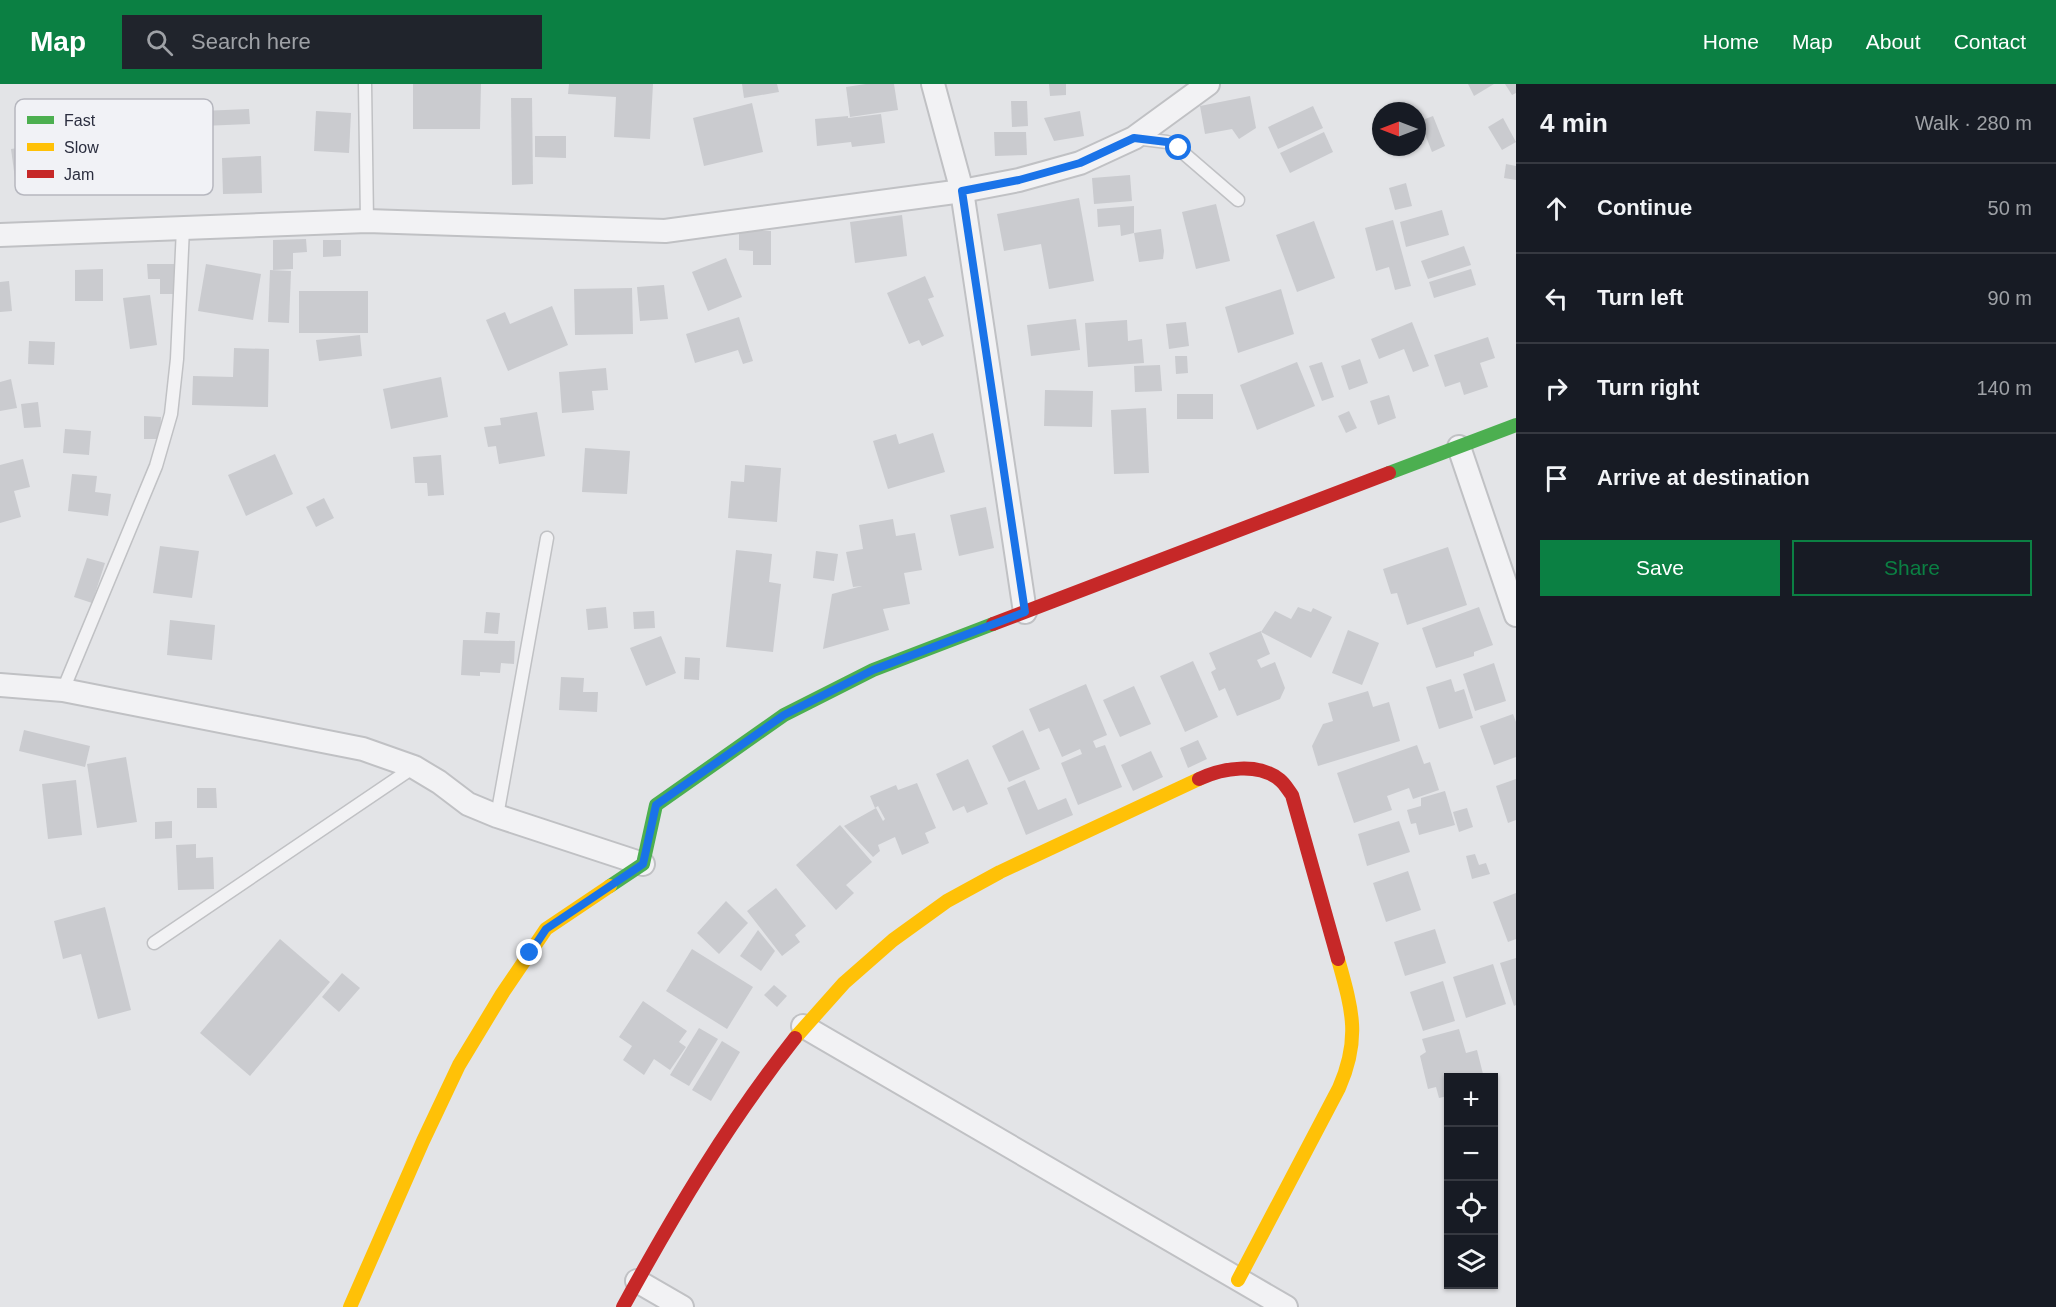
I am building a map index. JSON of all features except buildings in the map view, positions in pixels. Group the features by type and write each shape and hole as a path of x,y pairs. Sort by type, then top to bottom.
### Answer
{"street":[{"path":"933,84 962,191 1025,612"},
{"path":"0,235 368,221 665,231 962,191 1019,180 1080,163 1134,138 1185,92 1208,84"},
{"path":"350,1307 455,1075 502,994 546,929 643,864 656,805 784,715 873,670 1516,425"},
{"path":"1459,447 1516,615"},
{"path":"0,685 63,690 363,749 414,767 468,804 497,816 643,864"},
{"path":"622,1307 716,1145 758,1084 803,1026 847,979 898,935 947,900 1001,871 1204,777 1229,769 1246,768 1264,772 1280,780 1292,795 1348,994 1354,1023 1354,1046 1348,1070 1238,1280"},
{"path":"803,1026 1286,1307"},
{"path":"637,1281 682,1307"}],"lane":[{"path":"365,84 368,221"},
{"path":"1134,138 1173,144 1238,200"},
{"path":"63,690 156,466 171,414 177,359 183,228"},
{"path":"497,816 547,538"},
{"path":"154,943 414,767"}],"traffic: fast":[{"path":"1389,473 1516,425"},
{"path":"610,886 643,864 656,805 784,715 873,670 993,624"}],"traffic: slow":[{"path":"795,1038 844,983 893,940 947,901 1000,872 1199,779"},
{"path":"350,1307 459,1065 502,994 546,929 610,886"},
{"path":"1238,1280 1339,1088 1346,1070 1350,1054 1352,1024 1338,959"}],"traffic: jam":[{"path":"993,624 1389,473"},
{"path":"1199,779 1229,770 1251,769 1271,774 1285,785 1292,795 1338,959"},
{"path":"623,1307 703,1169 747,1103 795,1038"}],"route":[{"path":"530,953 546,929 643,864 656,805 784,715 873,670 1025,612 962,191 1019,180 1080,163 1134,138 1167,142 1179,148"}]}
